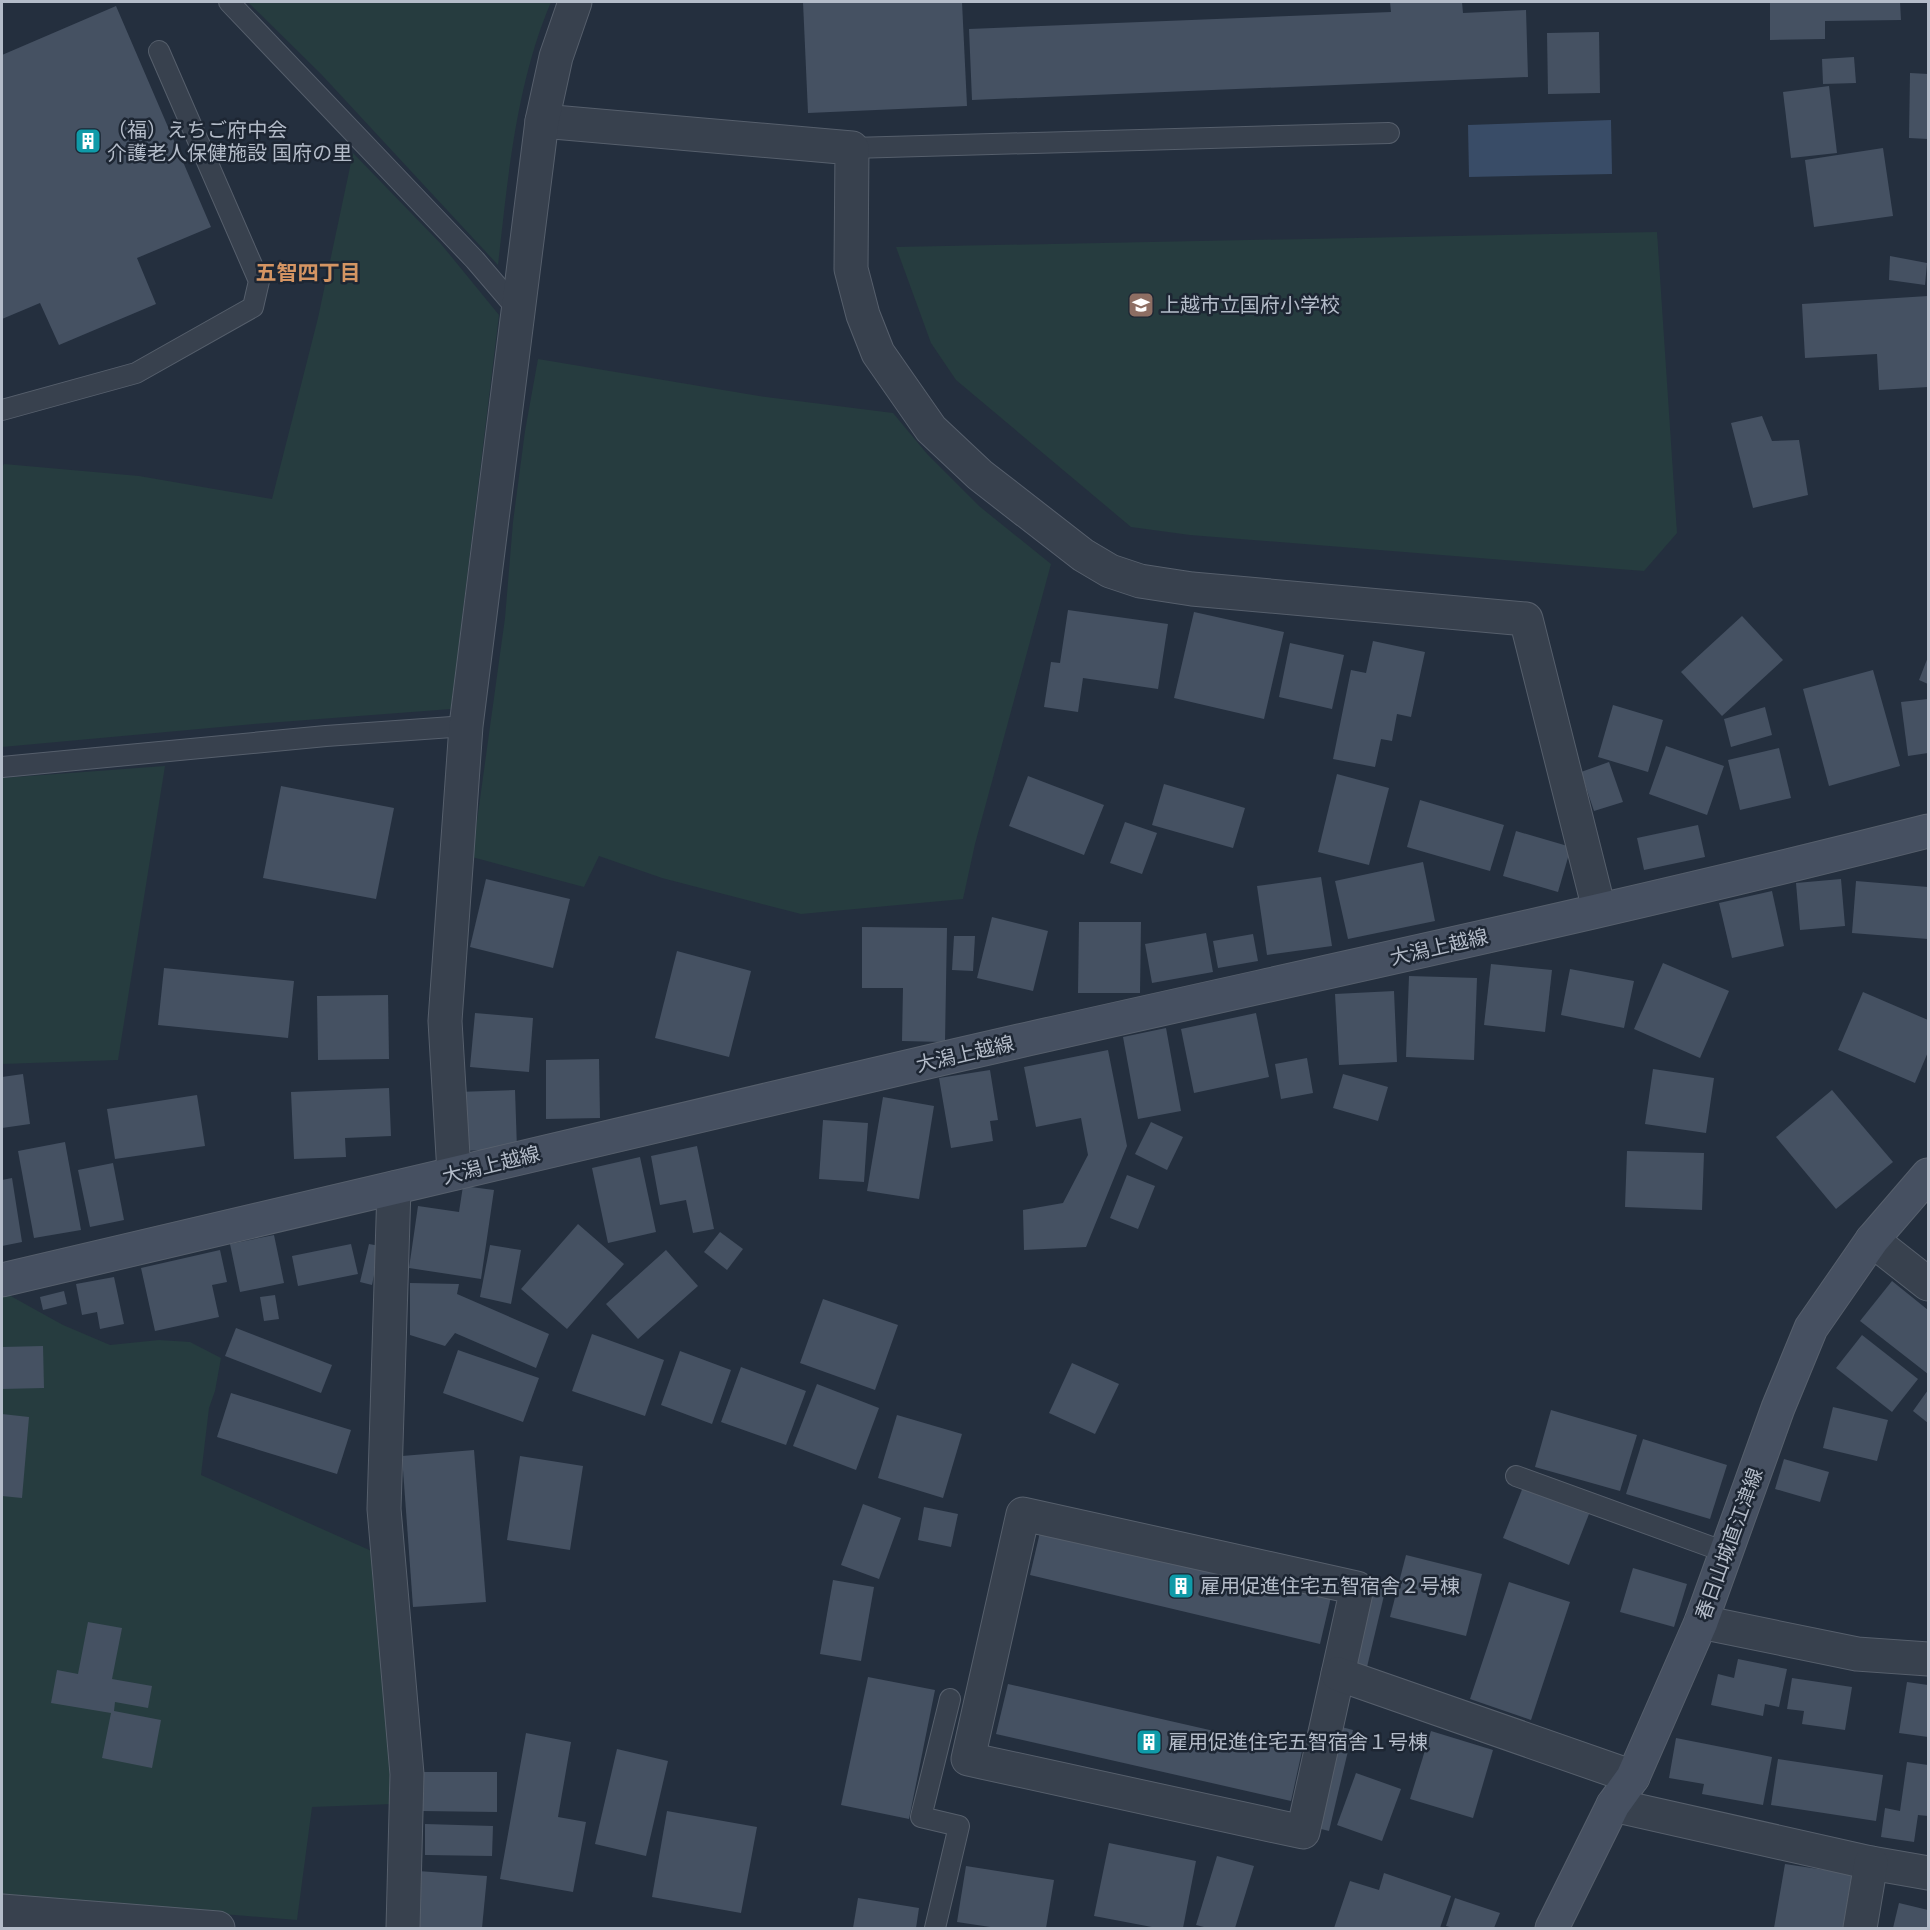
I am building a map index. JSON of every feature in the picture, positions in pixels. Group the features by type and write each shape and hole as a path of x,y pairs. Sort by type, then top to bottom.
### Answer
{"main road":[{"name":"大潟上越線","path":"2,1280 1029,1039 1287,983 1779,869 1929,831"},
{"name":"春日山城直江津線","path":"1552,1929 1613,1806 1633,1777 1701,1622 1728,1553 1778,1408 1811,1328 1872,1240 1929,1175"}],"street":[{"path":"453,1173 446,1021 466,726 542,121 556,57 575,2"},
{"path":"542,121 852,148 851,270 863,315 878,353 931,429 980,475 1083,555 1110,571 1130,578 1192,589 1526,619 1599,909"},
{"path":"394,1188 384,1509 407,1774 403,1929"},
{"path":"1872,1240 1929,1284"},
{"path":"1023,1514 1358,1588 1338,1674 1303,1832 969,1759 1023,1514"},
{"path":"1701,1622 1857,1654 1929,1659"},
{"path":"1338,1674 1633,1777"},
{"path":"1613,1806 1871,1863 1929,1873"},
{"path":"1860,1929 1871,1863"},
{"path":"2,1911 87,1922 218,1929"}],"lane":[{"path":"229,2 436,218 517,309"},
{"path":"2,410 136,373 253,307 259,281 159,51"},
{"path":"852,148 1389,133"},
{"path":"2,767 114,759 326,736 466,726"},
{"path":"1516,1476 1728,1553"},
{"path":"935,1929 959,1826 921,1817 950,1700"}],"green space":[{"path":"248,2 551,2 529,65 521,98 498,265 321,74"},
{"path":"353,153 441,244 499,315 451,709 2,747 2,468 4,464 139,476 272,499 318,318"},
{"path":"1657,232 1677,533 1644,571 1190,535 1131,527 956,380 931,343 896,247"},
{"path":"538,359 759,396 893,413 928,455 979,506 1051,564 975,844 963,899 801,914 662,878 599,856 584,887 472,857 505,618 513,522 525,431"},
{"path":"165,766 118,1060 2,1064 2,778"},
{"path":"7,1294 63,1325 110,1345 159,1340 190,1342 221,1358 215,1391 209,1408 201,1475 376,1553 393,1804 312,1807 297,1920 2,1896 2,1295"}],"water":[{"path":"1611,120 1612,174 1469,177 1468,125"}],"building":[{"path":"803,2 962,2 967,106 808,113"},
{"path":"1390,2 1462,2 1463,13 1526,10 1528,77 972,100 969,29 1391,12"},
{"path":"1770,2 1900,2 1901,20 1825,21 1825,39 1770,40"},
{"name":"（福）えちご府中会 介護老人保健施設 国府の里","path":"116,6 211,227 137,258 156,304 59,345 40,303 2,319 2,55"},
{"path":"1599,32 1600,93 1548,94 1547,33"},
{"path":"1854,57 1856,83 1823,84 1822,59"},
{"path":"1910,73 1928,74 1928,139 1909,138"},
{"path":"1829,86 1837,153 1791,158 1783,92"},
{"path":"1883,148 1893,216 1814,227 1805,160"},
{"path":"1890,256 1927,263 1925,285 1889,280"},
{"path":"1928,296 1928,387 1879,390 1877,354 1805,358 1802,304"},
{"path":"1762,416 1772,441 1799,440 1808,495 1753,508 1731,423"},
{"path":"1068,610 1168,624 1158,689 1083,678 1078,712 1044,707 1051,662 1060,663"},
{"path":"1194,612 1284,632 1264,719 1174,698"},
{"path":"1742,616 1783,660 1722,716 1681,672"},
{"path":"1373,641 1425,652 1411,717 1397,714 1392,741 1381,739 1375,767 1333,759 1351,670 1366,673"},
{"path":"1290,643 1344,655 1332,709 1279,697"},
{"path":"1928,657 1928,684 1919,680"},
{"path":"1873,670 1900,766 1829,786 1803,689"},
{"path":"1928,699 1928,753 1908,756 1901,702"},
{"path":"1613,705 1663,720 1648,772 1598,757"},
{"path":"1765,707 1772,735 1731,747 1724,719"},
{"path":"1666,746 1724,766 1707,815 1649,794"},
{"path":"1779,748 1791,798 1740,810 1728,760"},
{"path":"1609,762 1623,802 1594,811 1581,772"},
{"path":"1337,774 1389,788 1369,865 1318,852"},
{"path":"1028,776 1104,805 1084,855 1009,826"},
{"path":"1164,784 1245,808 1233,848 1152,825"},
{"path":"281,786 394,808 376,899 263,878"},
{"path":"1420,800 1504,825 1490,871 1407,847"},
{"path":"1125,822 1157,833 1142,874 1110,863"},
{"path":"1698,825 1705,857 1644,870 1637,838"},
{"path":"1516,831 1571,847 1558,892 1503,876"},
{"path":"1423,862 1435,921 1348,939 1335,881"},
{"path":"1321,877 1332,946 1267,955 1257,886"},
{"path":"486,879 570,899 553,968 470,947"},
{"path":"1841,879 1845,926 1800,930 1796,883"},
{"path":"1856,881 1928,887 1928,939 1852,933"},
{"path":"1772,891 1784,946 1732,958 1719,903"},
{"path":"992,917 1048,931 1033,991 977,978"},
{"path":"1079,922 1141,922 1140,993 1078,993"},
{"path":"862,927 947,928 945,1042 902,1041 903,988 862,988"},
{"path":"1206,933 1213,972 1152,983 1145,944"},
{"path":"1253,934 1258,961 1218,968 1213,941"},
{"path":"954,936 975,936 973,971 952,970"},
{"path":"677,951 751,971 729,1057 655,1038"},
{"path":"1663,963 1729,991 1700,1058 1634,1029"},
{"path":"1491,964 1552,970 1545,1032 1484,1025"},
{"path":"164,968 294,981 288,1038 158,1025"},
{"path":"1570,969 1634,981 1624,1028 1561,1015"},
{"path":"1409,976 1477,978 1474,1060 1406,1057"},
{"path":"1394,991 1397,1062 1339,1065 1335,994"},
{"path":"1863,992 1928,1020 1928,1052 1915,1083 1838,1050"},
{"path":"388,995 389,1059 318,1060 317,996"},
{"path":"475,1013 533,1018 529,1072 470,1067"},
{"path":"1256,1013 1269,1077 1194,1093 1181,1029"},
{"path":"1166,1028 1181,1111 1138,1119 1123,1037"},
{"path":"1108,1050 1127,1146 1086,1247 1024,1250 1023,1210 1063,1203 1088,1155 1081,1118 1036,1127 1024,1067"},
{"path":"1307,1058 1313,1093 1281,1099 1275,1064"},
{"path":"599,1059 600,1118 546,1119 546,1060"},
{"path":"1653,1069 1714,1078 1706,1133 1645,1124"},
{"path":"990,1070 998,1120 990,1121 993,1141 951,1148 939,1078"},
{"path":"23,1074 30,1124 2,1128 2,1077"},
{"path":"1343,1074 1388,1087 1378,1121 1333,1108"},
{"path":"389,1088 391,1136 345,1138 346,1157 294,1159 291,1092"},
{"path":"515,1090 517,1149 459,1151 457,1092"},
{"path":"1832,1090 1893,1162 1836,1209 1776,1137"},
{"path":"197,1095 205,1146 115,1159 107,1109"},
{"path":"883,1097 934,1106 919,1199 867,1191"},
{"path":"823,1120 868,1123 864,1182 819,1179"},
{"path":"1151,1122 1183,1137 1167,1170 1135,1154"},
{"path":"65,1142 81,1230 34,1238 18,1151"},
{"path":"697,1146 714,1229 693,1233 686,1200 660,1205 651,1156"},
{"path":"1627,1151 1704,1153 1702,1210 1625,1207"},
{"path":"640,1157 656,1232 608,1243 592,1168"},
{"path":"113,1163 124,1220 90,1227 78,1170"},
{"path":"1127,1175 1155,1186 1138,1229 1110,1218"},
{"path":"12,1178 22,1242 2,1246 2,1180"},
{"path":"463,1186 494,1190 481,1279 409,1268 418,1206 459,1212"},
{"path":"578,1224 624,1264 567,1329 521,1289"},
{"path":"720,1232 743,1249 727,1270 704,1252"},
{"path":"274,1235 284,1283 240,1292 230,1244"},
{"path":"351,1244 358,1274 298,1286 292,1256"},
{"path":"369,1244 380,1246 372,1285 360,1282"},
{"path":"490,1245 521,1250 511,1304 480,1297"},
{"path":"220,1250 227,1282 212,1285 219,1317 155,1331 141,1268"},
{"path":"666,1250 698,1286 638,1339 606,1304"},
{"path":"114,1277 124,1324 100,1329 97,1312 82,1315 76,1284"},
{"path":"1892,1281 1928,1310 1928,1374 1860,1321"},
{"path":"410,1283 459,1284 457,1294 549,1334 536,1368 455,1333 445,1346 410,1335"},
{"path":"64,1291 67,1304 43,1310 40,1297"},
{"path":"275,1295 279,1319 264,1321 260,1297"},
{"path":"823,1299 898,1325 875,1390 800,1363"},
{"path":"236,1328 332,1365 321,1393 225,1356"},
{"path":"592,1334 664,1360 645,1416 572,1391"},
{"path":"1862,1335 1918,1379 1892,1412 1836,1368"},
{"path":"43,1346 44,1388 2,1389 2,1347"},
{"path":"458,1350 539,1378 523,1422 443,1393"},
{"path":"680,1351 731,1370 712,1424 661,1405"},
{"path":"1072,1363 1119,1384 1095,1434 1049,1413"},
{"path":"741,1367 806,1391 786,1445 721,1422"},
{"path":"817,1384 879,1408 856,1470 793,1446"},
{"path":"1928,1390 1928,1423 1913,1411"},
{"path":"231,1393 351,1430 337,1474 217,1437"},
{"path":"1833,1407 1888,1420 1877,1461 1823,1448"},
{"path":"1551,1410 1637,1435 1620,1491 1535,1467"},
{"path":"2,1414 29,1417 22,1498 2,1496"},
{"path":"897,1415 962,1434 943,1498 878,1478"},
{"path":"1643,1439 1727,1465 1710,1519 1626,1494"},
{"path":"474,1450 486,1602 413,1607 402,1456"},
{"path":"520,1456 583,1466 570,1550 507,1540"},
{"path":"1784,1459 1829,1472 1820,1502 1775,1489"},
{"path":"1523,1487 1589,1514 1569,1565 1503,1538"},
{"path":"863,1504 901,1518 879,1579 841,1565"},
{"path":"924,1507 958,1514 951,1547 918,1540"},
{"name":"雇用促進住宅五智宿舎２号棟","path":"1041,1528 1331,1597 1320,1644 1030,1575"},
{"path":"1406,1555 1482,1574 1466,1636 1390,1617"},
{"path":"1633,1568 1687,1584 1674,1627 1620,1612"},
{"path":"833,1580 874,1587 861,1661 820,1654"},
{"path":"1371,1580 1387,1583 1367,1667 1349,1662"},
{"path":"1509,1582 1570,1602 1531,1720 1470,1699"},
{"path":"88,1622 122,1628 112,1679 152,1686 148,1708 115,1702 114,1711 161,1720 152,1768 102,1758 111,1713 51,1703 57,1670 78,1674"},
{"path":"1738,1659 1787,1669 1779,1707 1765,1704 1763,1716 1711,1705 1718,1674 1734,1678"},
{"path":"868,1677 935,1690 909,1819 841,1805"},
{"path":"1792,1678 1852,1687 1845,1730 1802,1724 1804,1711 1787,1709"},
{"path":"1907,1682 1928,1685 1928,1737 1899,1733"},
{"name":"雇用促進住宅五智宿舎１号棟","path":"1008,1684 1302,1751 1291,1801 996,1734"},
{"path":"1338,1726 1353,1730 1329,1831 1313,1827"},
{"path":"1431,1731 1493,1750 1473,1818 1410,1799"},
{"path":"526,1733 571,1742 558,1817 586,1822 573,1892 500,1879"},
{"path":"1676,1738 1772,1757 1763,1805 1702,1794 1704,1784 1669,1778"},
{"path":"617,1749 668,1761 646,1856 595,1844"},
{"path":"1778,1759 1883,1775 1876,1821 1771,1805"},
{"path":"1907,1762 1928,1765 1928,1816 1918,1815 1914,1842 1881,1837 1885,1808 1900,1811"},
{"path":"421,1772 497,1772 497,1812 421,1811"},
{"path":"1356,1773 1401,1789 1382,1841 1337,1825"},
{"path":"667,1811 757,1827 741,1913 652,1897"},
{"path":"425,1824 493,1826 492,1856 425,1855"},
{"path":"1109,1843 1196,1861 1183,1928 1157,1928 1094,1916"},
{"path":"1217,1856 1254,1866 1235,1928 1208,1928 1196,1925"},
{"path":"1785,1864 1852,1874 1843,1928 1774,1928"},
{"path":"966,1866 1054,1880 1046,1928 997,1928 957,1922"},
{"path":"418,1871 487,1876 482,1928 413,1928"},
{"path":"1384,1873 1451,1896 1440,1928 1334,1928 1350,1881 1379,1890"},
{"path":"858,1898 919,1908 916,1928 853,1928"},
{"path":"1455,1898 1500,1913 1494,1928 1446,1926"},
{"path":"1899,1903 1928,1910 1928,1928 1893,1928"}],"place":[{"name":"（福）えちご府中会 介護老人保健施設 国府の里","path":"88,141"},
{"name":"上越市立国府小学校","path":"1141,305"},
{"name":"雇用促進住宅五智宿舎２号棟","path":"1181,1586"},
{"name":"雇用促進住宅五智宿舎１号棟","path":"1149,1742"}],"district":[{"name":"五智四丁目","path":"308,273"}]}
